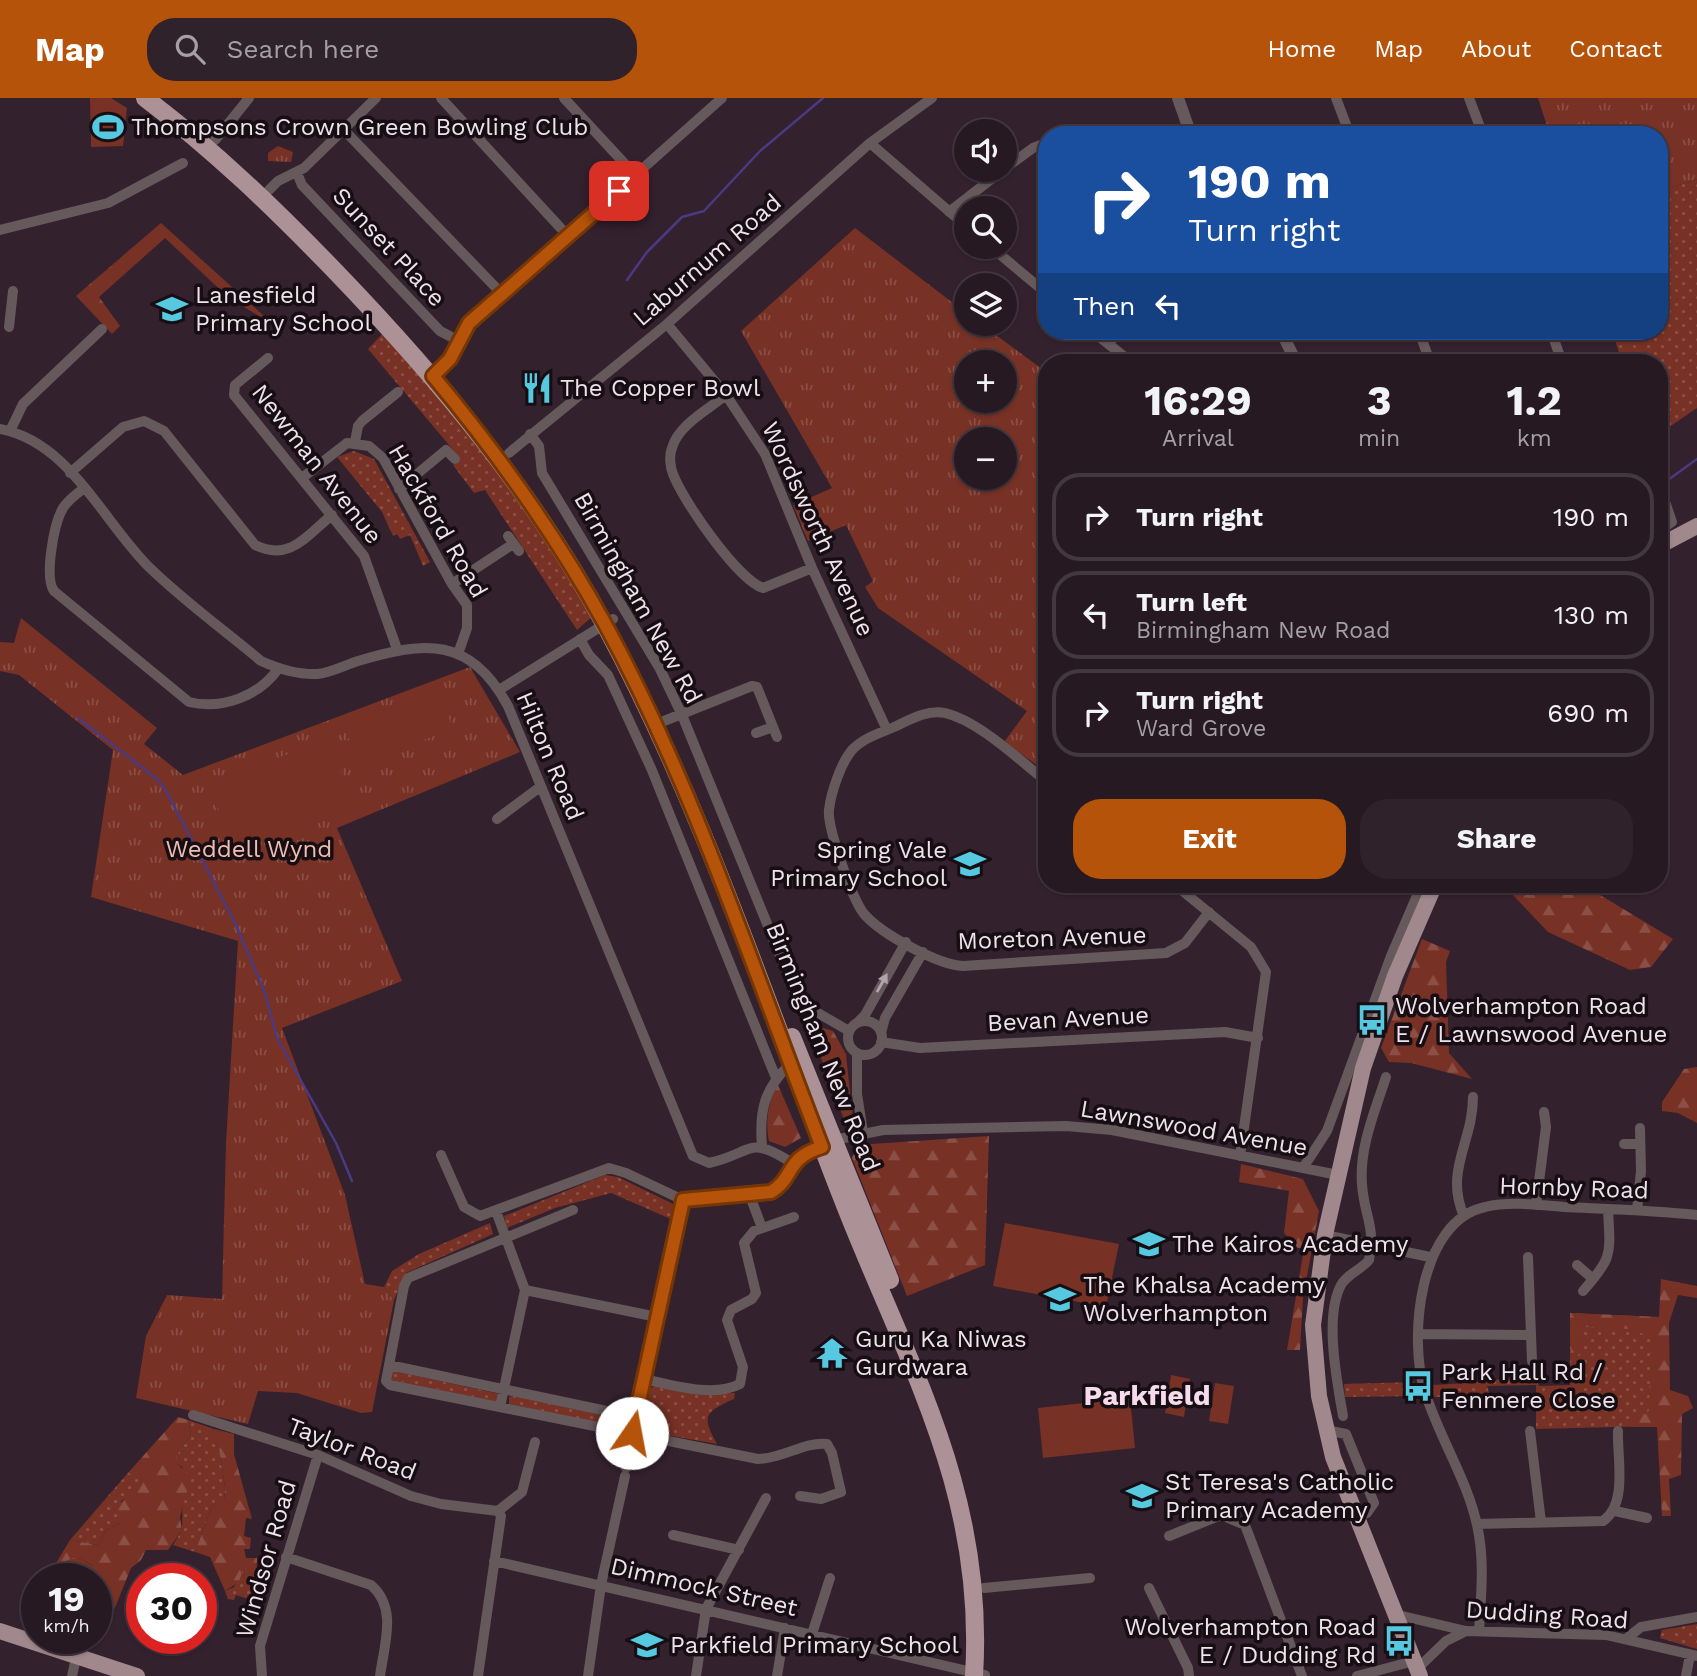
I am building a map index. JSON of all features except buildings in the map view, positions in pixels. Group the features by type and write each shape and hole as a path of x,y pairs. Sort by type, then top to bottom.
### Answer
{"highway":[{"name":"Birmingham New Road","path":"145,98 211,144 269,190 386,307 504,456 578,558 675,771 790,1064 828,1143 955,1446 975,1522 984,1588 980,1675"},
{"name":"Birmingham New Road","path":"163,98 438,373"},
{"name":"Birmingham New Road","path":"609,622 673,718 828,1143 945,1450 968,1540 980,1675"}],"main road":[{"path":"1668,541 1697,526"},
{"path":"1417,1669 1355,1517 1325,1430 1314,1360 1313,1325 1325,1235 1370,1045 1431,893"},
{"path":"0,1631 76,1658 138,1676"}],"street":[{"path":"211,144 249,98"},
{"path":"269,190 278,181 297,173 376,98"},
{"path":"441,98 568,236"},
{"path":"581,98 568,102 636,176"},
{"path":"438,373 469,323 722,98"},
{"name":"Laburnum Road","path":"504,456 667,324 870,143 932,98"},
{"path":"1178,98 1188,126"},
{"path":"1336,98 1347,126"},
{"path":"1469,98 1480,126"},
{"path":"344,130 503,295"},
{"path":"870,143 954,216"},
{"path":"1017,160 1038,146"},
{"path":"0,230 99,206 175,163"},
{"name":"Sunset Place","path":"297,173 302,185 440,331 459,341"},
{"path":"949,212 986,182"},
{"path":"1005,259 1038,286"},
{"path":"9,327 5,312 13,291"},
{"name":"Wordsworth Avenue","path":"667,324 726,396 765,454 812,568 887,730"},
{"path":"5,430 23,404 102,329"},
{"path":"1104,340 1121,354"},
{"path":"1109,344 1112,340"},
{"name":"Newman Avenue","path":"268,358 232,390 365,556 397,649"},
{"path":"355,442 358,426 362,421 398,392"},
{"path":"726,396 678,435 672,447 673,474 701,520 745,580 763,588 812,568"},
{"path":"70,473 123,427 144,421 164,431 255,545 272,552 285,552 332,515"},
{"name":"Hilton Road","path":"5,430 37,442 70,473 163,580 261,660 278,669 321,674 397,649 430,647 458,654 484,671 499,690 690,1149 698,1160 709,1163 753,1146 762,1146"},
{"name":"Birmingham New Rd","path":"530,435 539,446 542,473 660,670 673,718 799,1002 853,1027"},
{"name":"Hackford Road","path":"302,478 340,446 355,442 376,450 452,584 467,605 469,616 458,654"},
{"path":"399,489 446,450 455,459"},
{"path":"83,489 68,501 60,514 49,570 54,591 189,702 211,705 254,694 263,689 278,669"},
{"path":"452,584 513,543"},
{"path":"499,690 609,622"},
{"path":"580,639 589,655 608,675 651,768 776,1078"},
{"path":"673,718 752,686 757,687 775,732 756,733"},
{"name":"Moreton Avenue","path":"1038,775 988,737 947,714 924,715 887,730 852,750 828,811 862,912 905,943 949,964 963,966 1157,955 1181,946 1209,912"},
{"path":"497,819 540,787"},
{"path":"1185,893 1251,947 1265,967 1267,980 1240,1156"},
{"path":"1303,1168 1327,1131 1391,956 1418,893"},
{"path":"863,1132 856,1094 857,1053 849,1044 853,1027 865,1015 905,943"},
{"path":"857,1053 871,1054 881,1037 885,1018 923,952"},
{"path":"853,1027 872,1022 881,1037"},
{"name":"Bevan Avenue","path":"881,1037 920,1048 1225,1031 1258,1038"},
{"path":"441,1155 464,1207 480,1216 608,1168 626,1173 683,1200 750,1196 779,1187 792,1163 762,1146 761,1108 776,1078 790,1064"},
{"path":"1343,1416 1336,1361 1334,1304 1345,1279 1367,1264 1372,1244 1373,1231 1364,1198 1362,1165 1387,1093 1386,1077"},
{"path":"1464,1216 1456,1193 1457,1170 1473,1122 1473,1097"},
{"path":"1536,1205 1546,1127 1544,1112"},
{"name":"Lawnswood Avenue","path":"792,1163 828,1143 863,1132 1066,1126 1112,1130 1338,1175"},
{"path":"1637,1210 1640,1128"},
{"path":"1624,1144 1640,1144"},
{"path":"750,1196 762,1228"},
{"path":"588,1676 601,1585 683,1200"},
{"name":"Hornby Road","path":"1430,1257 1442,1237 1464,1216 1485,1207 1536,1205 1697,1214"},
{"path":"1583,1291 1606,1264 1609,1247 1608,1209"},
{"path":"573,1210 408,1278 404,1286 386,1381 390,1385 721,1452 771,1459 810,1446 827,1444 832,1453 841,1492 821,1499 800,1496"},
{"path":"496,1211 525,1290 500,1407"},
{"path":"644,1379 687,1388 730,1388 740,1384 743,1367 727,1316 731,1310 752,1299 756,1293 743,1248 748,1234 794,1217"},
{"path":"1325,1235 1430,1257 1419,1334 1424,1391 1477,1524 1482,1571 1479,1631"},
{"path":"1528,1257 1532,1361"},
{"path":"1577,1265 1593,1279"},
{"path":"525,1290 657,1317"},
{"path":"1419,1334 1531,1335"},
{"path":"389,1365 635,1417"},
{"name":"Taylor Road","path":"193,1415 318,1455 411,1496 441,1504 498,1511"},
{"path":"1325,1430 1346,1434 1374,1503 1367,1513 1355,1517"},
{"path":"1530,1431 1541,1522"},
{"path":"1615,1511 1618,1492 1618,1431"},
{"path":"478,1676 501,1516 498,1511 523,1492 535,1442"},
{"path":"1605,1445 1617,1446"},
{"path":"1518,1451 1532,1451"},
{"path":"719,1465 721,1452"},
{"name":"Windsor Road","path":"262,1676 260,1646 318,1455"},
{"path":"696,1676 706,1609 766,1498"},
{"path":"1477,1524 1596,1523 1615,1511 1647,1518"},
{"path":"1169,1536 1221,1515 1245,1525 1302,1676"},
{"path":"673,1535 739,1550"},
{"path":"286,1557 371,1585 380,1593 388,1610 380,1676"},
{"name":"Dimmock Street","path":"494,1561 980,1675"},
{"path":"812,1634 830,1578"},
{"path":"984,1588 1090,1578"},
{"path":"1149,1588 1188,1668 1189,1676"},
{"name":"Dudding Road","path":"1395,1614 1466,1631 1592,1634 1626,1639 1693,1656"},
{"path":"1626,1639 1641,1627 1697,1617"},
{"path":"777,1676 785,1628"},
{"path":"1357,1676 1417,1669 1446,1642 1466,1631"},
{"path":"1686,1676 1693,1656"},
{"path":"72,1676 76,1658"}],"green space":[{"name":"Thompsons Crown Green Bowling Club","path":"90,98 111,98 127,108 123,146 91,147"},
{"path":"1538,98 1697,98 1697,179 1668,189 1668,126 1547,126"},
{"path":"278,146 293,152 291,162 268,161 268,153"},
{"path":"1697,179 1697,408 1668,428 1668,354 1619,354 1615,340 1668,340 1668,189"},
{"path":"161,223 274,325 229,298 165,238 99,297 120,326 112,334 76,296"},
{"path":"855,228 954,304 954,336 997,336 1016,350 954,350 954,413 1017,413 1017,351 1038,366 1038,766 1004,742 1027,711 878,608 865,587 873,581 846,525 808,541 793,505 832,488 741,331"},
{"path":"386,330 505,481 515,498 528,510 593,616 577,630 485,490 474,493 453,465 460,458 368,349"},
{"path":"354,451 374,459 430,562 423,566 410,535 400,539 397,534 393,536 382,512 337,457"},
{"name":"Weddell Wynd","path":"21,618 157,728 144,744 183,775 470,667 520,752 337,828 402,981 282,1028 345,1195 365,1284 384,1287 394,1300 372,1412 361,1413 297,1393 258,1391 248,1424 136,1398 146,1336 167,1295 222,1299 226,1143 238,941 91,897 113,750 19,675 0,671 0,642 14,643"},
{"path":"438,688 453,729 358,764 343,723"},
{"path":"330,740 354,811 233,851 209,781"},
{"path":"1511,893 1597,893 1673,939 1651,967 1630,970 1548,932"},
{"path":"1422,939 1450,951 1446,962 1449,1053 1472,1079 1411,1063 1389,1062 1381,1048"},
{"path":"808,1023 833,1031 846,1054 853,1120 846,1125"},
{"path":"1697,1067 1697,1123 1678,1113 1662,1111 1662,1102 1684,1069"},
{"path":"778,1085 801,1138 785,1147 769,1141 768,1134 767,1119"},
{"path":"989,1136 985,1265 907,1296 852,1158 857,1145"},
{"path":"1241,1164 1303,1179 1319,1211 1303,1297 1300,1350 1287,1350 1304,1249 1287,1246 1288,1237 1284,1233 1289,1191 1239,1182"},
{"path":"605,1175 618,1177 673,1204 673,1220 611,1193 555,1208 507,1228 504,1216"},
{"path":"490,1223 493,1234 406,1273 394,1300 384,1287 392,1271 419,1254"},
{"path":"1005,1223 1119,1244 1106,1307 993,1286"},
{"path":"1661,1279 1697,1286 1697,1298 1678,1295 1669,1323 1670,1390 1688,1396 1693,1408 1682,1414 1681,1475 1669,1479 1671,1516 1662,1516 1657,1427 1630,1427 1631,1417 1635,1413 1646,1414 1649,1410 1651,1337 1630,1329 1582,1327 1580,1352 1571,1368 1570,1313 1659,1317"},
{"path":"1570,1313 1659,1317 1657,1426 1536,1429 1536,1385 1487,1386 1490,1396 1434,1397 1431,1385 1536,1377 1539,1386 1570,1385"},
{"path":"392,1372 500,1394 498,1402 391,1380"},
{"path":"1171,1375 1190,1379 1184,1417 1165,1413"},
{"path":"1414,1382 1418,1396 1345,1397 1344,1384"},
{"path":"1215,1383 1234,1386 1228,1424 1209,1421"},
{"path":"655,1386 688,1393 735,1393 734,1399 717,1407 709,1416 709,1427 717,1444 644,1431 640,1425 649,1389"},
{"path":"509,1397 629,1421 630,1426 627,1429 509,1404"},
{"path":"1130,1398 1135,1448 1043,1458 1038,1408"},
{"path":"178,1417 188,1420 191,1434 177,1455 177,1463 189,1475 180,1517 182,1530 168,1550 146,1550 137,1563 126,1563 126,1580 114,1610 112,1563 89,1563 73,1558 66,1563 56,1563 70,1540 98,1545 106,1530 122,1522 116,1511 142,1480 141,1474 127,1474"},
{"path":"188,1420 214,1429 209,1433 219,1449 225,1487 224,1502 216,1501 212,1506 195,1552 173,1545 182,1530 183,1468 177,1463 177,1455 191,1434"},
{"path":"214,1429 234,1434 234,1454 252,1519 246,1518 244,1536 251,1538 250,1549 244,1549 246,1558 257,1558 256,1592 247,1585 243,1569 239,1582 225,1591 217,1573 217,1563 213,1563 210,1557 195,1552 212,1506 216,1501 224,1501 225,1487 219,1449 208,1433"},
{"path":"127,1474 141,1474 142,1480 133,1495 121,1501 122,1522 106,1530 98,1545 70,1540"},
{"path":"72,1557 88,1563 65,1563"},
{"path":"243,1568 247,1585 256,1592 254,1601 236,1595 234,1600 228,1599 225,1591 234,1587"},
{"path":"1697,1624 1697,1649 1660,1638 1662,1630"}],"waterway":[{"path":"627,280 647,252 682,217 704,211 760,151 823,98"},
{"path":"1668,480 1697,459"},
{"path":"78,718 157,779 165,789 235,923 265,993 277,1038 336,1143 352,1181"}],"place":[{"name":"Thompsons Crown Green Bowling Club","path":"108,127"},
{"name":"Lanesfield Primary School","path":"172,309"},
{"name":"The Copper Bowl","path":"537,388"},
{"name":"Spring Vale Primary School","path":"970,864"},
{"name":"Wolverhampton Road E / Lawnswood Avenue","path":"1372,1020"},
{"name":"The Kairos Academy","path":"1149,1244"},
{"name":"The Khalsa Academy Wolverhampton","path":"1060,1299"},
{"name":"Guru Ka Niwas Gurdwara","path":"832,1353"},
{"name":"Park Hall Rd / Fenmere Close","path":"1418,1386"},
{"name":"St Teresa's Catholic Primary Academy","path":"1142,1496"},
{"name":"Wolverhampton Road E / Dudding Rd","path":"1399,1641"},
{"name":"Parkfield Primary School","path":"647,1645"}],"district":[{"name":"Parkfield","path":"1147,1395"}],"route":[{"path":"619,191 469,323 450,359 433,376 500,460 539,516 605,624 627,667 675,771 822,1147 792,1163 785,1179 771,1192 683,1200 632,1433"}]}
